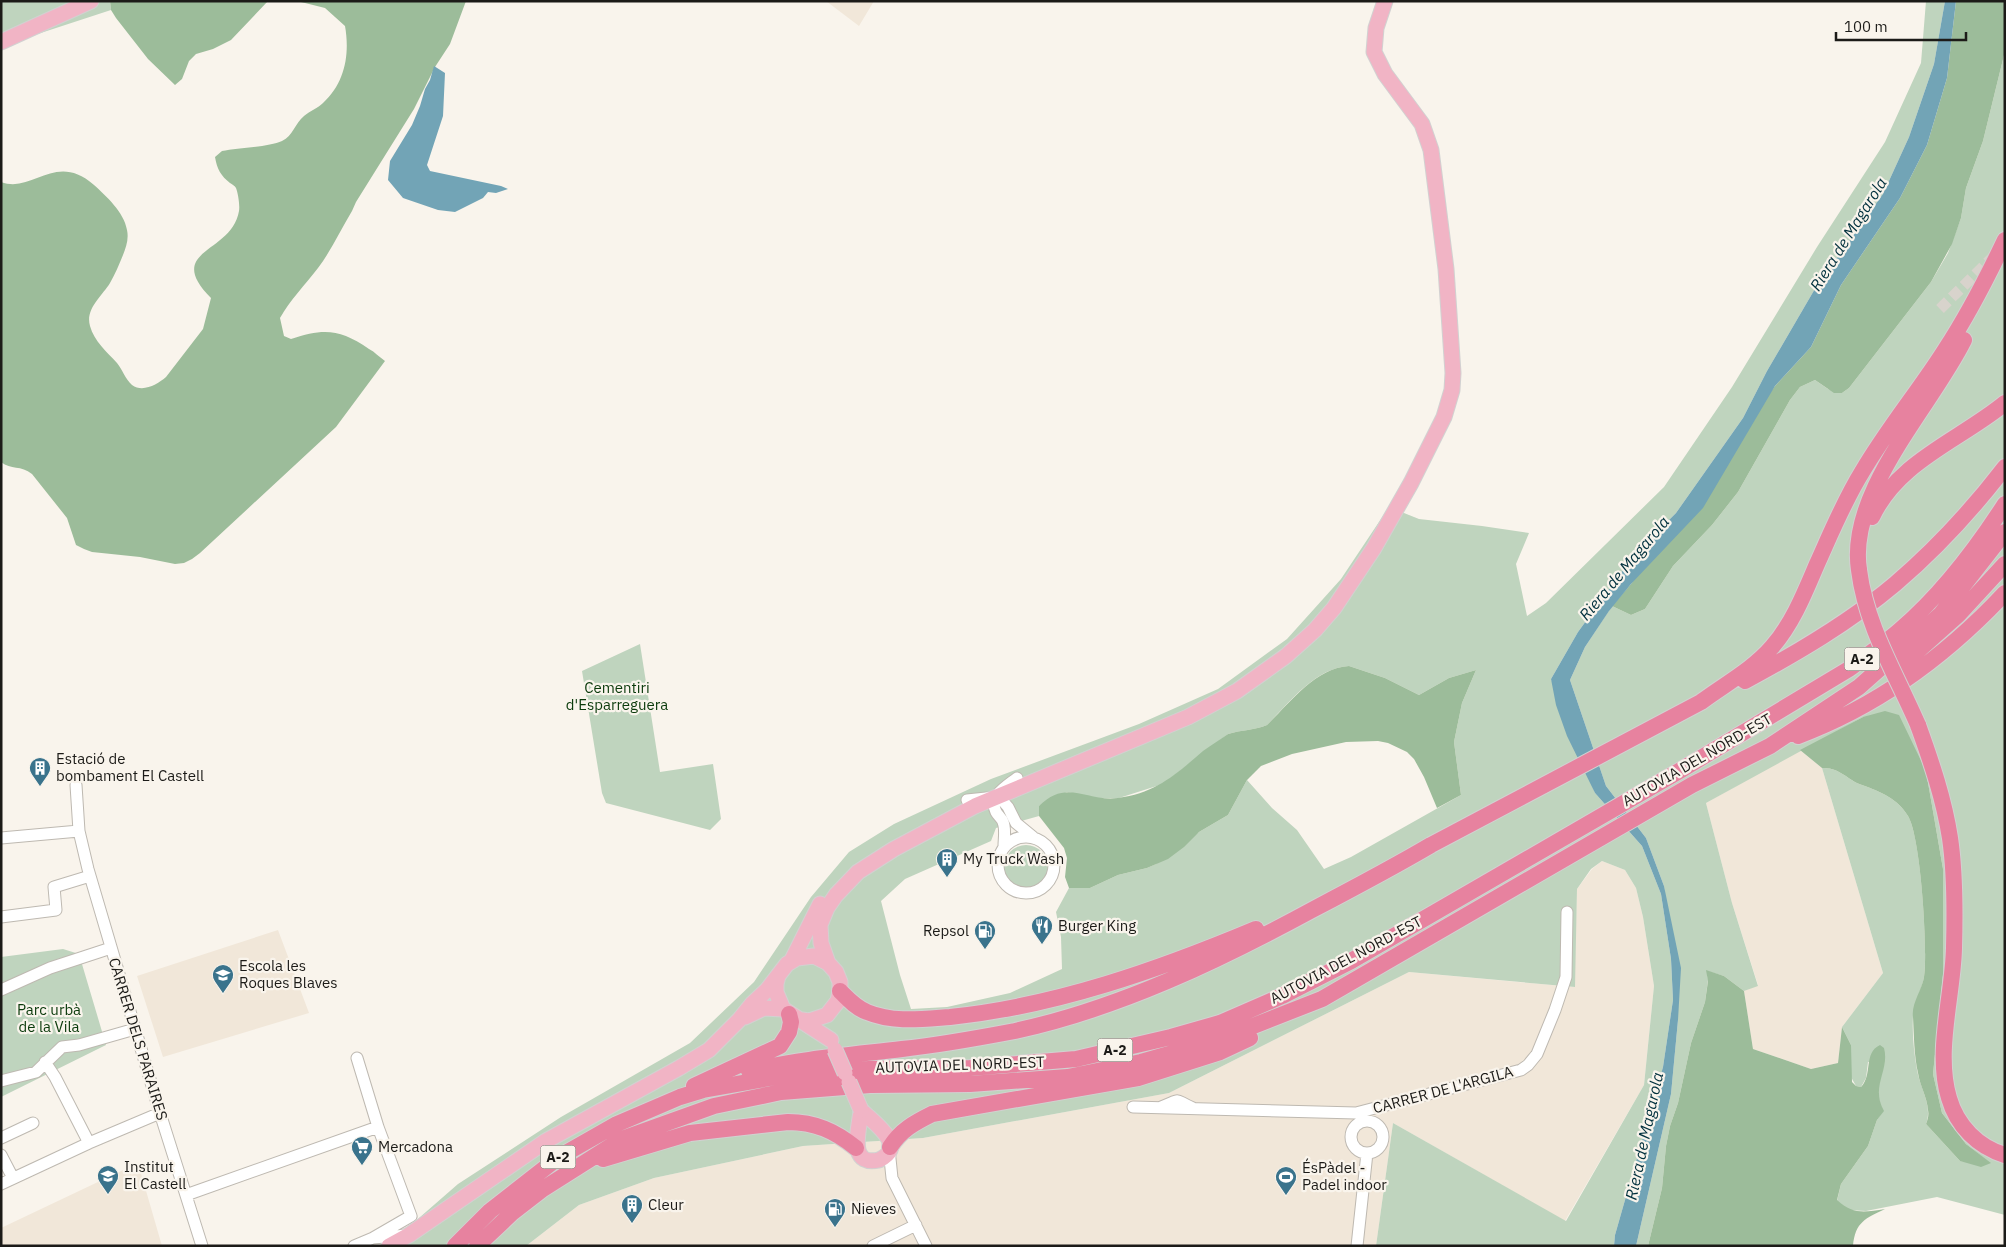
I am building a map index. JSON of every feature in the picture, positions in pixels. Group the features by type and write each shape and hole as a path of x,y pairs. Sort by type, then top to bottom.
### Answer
{"highway":[{"path":"703,1090 743,1073 779,1064 905,1049 1014,1031 1118,1001 1188,973 1259,939 1388,870 1431,844 1700,702 1753,666 1773,646 1786,629 1801,601 1838,516 1861,473 1946,350 1974,303 2005,240"},
{"path":"2005,252 1959,349 1888,464 1869,500 1858,538 1857,552 1866,610 1918,725 1940,793 1950,839 1954,949 1944,1054 1946,1090 1952,1109 1963,1126 1984,1147 2005,1156"},
{"path":"1859,570 1869,524 1885,494 1911,468 2005,403"},
{"path":"1700,702 1715,698 1791,656 1845,622 1895,584 1949,534 2005,467"},
{"name":"AUTOVIA DEL NORD-EST","path":"455,1246 490,1211 559,1157 617,1124 703,1090 781,1076 869,1069 970,1068 1076,1059 1171,1037 1220,1022 1318,979 1491,881 1830,682 1900,630 1924,607 1944,586 1996,519 2005,504"},
{"name":"AUTOVIA DEL NORD-EST","path":"476,1246 512,1213 543,1189 622,1139 686,1116 745,1098 782,1092 870,1085 970,1084 1068,1077 1141,1062 1207,1044 1322,999 1692,785 1770,746 1859,687 1941,614 1975,573 2005,532"},
{"path":"1813,718 1858,697 1900,666 1958,615 2005,564"},
{"path":"1770,746 1823,726 1886,692 1923,668 1956,641 2005,593"},
{"path":"840,991 856,1006 867,1012 887,1018 922,1019 974,1014 1089,990 1188,958 1333,892 1405,855 1431,844"},
{"path":"890,1148 900,1134 912,1124 932,1114 1138,1078 1220,1052 1308,1009 1322,999"},
{"path":"680,1098 697,1084 780,1046 790,1032 791,1014"},
{"path":"593,1159 607,1158 690,1133 788,1122 821,1126 841,1136 858,1141"}],"main road":[{"path":"1,42 91,1"},
{"path":"390,1246 546,1141 709,1050 767,990 783,968 792,960 810,922 826,895 858,862 873,850 971,803 1018,783 1188,717 1237,691 1286,656 1324,620 1354,580 1410,483 1448,408 1453,381 1452,339 1436,176 1428,138 1422,124 1385,74 1374,52 1376,28 1385,1"},
{"path":"828,963 821,942 820,925 827,908 850,880 868,865 971,803 996,797 1018,783"},
{"path":"739,1020 754,1011 764,1008 791,1014 808,1021 822,1017 832,1009 838,1001 840,991 840,982 836,972 828,963 814,956 792,960"},
{"path":"778,976 776,992 791,1014 833,1045"},
{"path":"832,1009 833,1045 860,1110 888,1136 890,1148 882,1158 873,1161 863,1158 858,1141 860,1110"},
{"path":"858,1141 870,1127 880,1128"}],"street":[{"path":"1008,807 1018,783"},
{"name":"CARRER DELS PARAIRES","path":"76,785 79,832 90,876 160,1113 202,1246"},
{"path":"971,803 996,812 1003,822 1004,846 998,858 999,876 1010,889 1022,894 1031,893 1046,885 1054,870 1054,862 1047,846 1016,823 1008,807 1001,799 996,797 996,812"},
{"path":"1,838 79,832"},
{"path":"1004,846 1017,838 1033,837"},
{"path":"1,917 56,910 54,887 90,876"},
{"name":"CARRER DE L'ARGILA","path":"1133,1107 1346,1113 1365,1111 1504,1075 1528,1065 1537,1054 1566,977 1567,912"},
{"path":"1,990 50,968 111,948"},
{"path":"1,1081 36,1072 62,1047 79,1046 135,1029"},
{"path":"354,1246 373,1238 411,1216 378,1127 356,1058"},
{"path":"45,1062 55,1077 89,1143"},
{"path":"1,1184 89,1143 160,1113"},
{"path":"1,1138 33,1124"},
{"path":"186,1195 378,1127"},
{"path":"890,1148 892,1178"},
{"path":"1357,1246 1368,1153"},
{"path":"1,1155 13,1178"},
{"path":"873,1161 892,1178 926,1246"},
{"path":"873,1246 916,1225"},
{"path":"373,1238 409,1235"}],"shaded area":[{"path":"826,1 874,1 859,26"},
{"path":"1800,750 1822,768 1883,973 1842,1027 1838,1063 1811,1069 1753,1049 1744,991 1758,985 1732,903 1706,803"},
{"path":"1602,861 1625,870 1636,888 1643,917 1654,986 1644,1085 1565,1221 1393,1123 1376,1246 526,1246 579,1205 654,1178 803,1146 923,1138 1169,1093 1409,972 1574,987 1577,889 1592,869"},
{"name":"Escola les Roques Blaves","path":"278,930 309,1013 163,1057 137,976"},
{"name":"Institut El Castell","path":"138,1163 162,1246 1,1246 1,1228"}],"green space":[{"path":"1,1 110,1 111,10 1,46"},
{"path":"110,1 268,1 231,40 213,49 196,54 189,61 182,79 175,85 148,59 116,18 111,10"},
{"path":"297,1 466,1 450,44 435,67 414,109 356,202 327,254 280,318 284,336 291,339 313,333 332,332 359,342 385,361 336,427 192,559 184,563 175,564 140,557 92,552 84,549 76,545 67,518 32,474 24,469 1,462 1,182 24,183 56,172 68,172 80,176 94,185 114,205 125,223 128,233 127,243 112,280 92,308 89,320 90,326 98,341 117,363 132,385 145,388 159,382 166,377 203,329 211,298 198,282 194,270 197,260 204,252 225,236 234,225 239,211 239,199 236,188 222,175 218,169 215,157 222,151 269,145 286,139 306,114 321,105 330,95 341,77 347,47 345,26 325,8"},
{"path":"1926,1 1945,1 1934,64 1909,137 1883,194 1816,287 1767,371 1743,418 1676,513 1634,555 1578,632 1551,679 1595,793 1642,846 1661,894 1671,959 1673,1000 1663,1067 1615,1235 1614,1246 1376,1246 1393,1123 1566,1221 1644,1085 1654,986 1643,917 1636,888 1625,870 1602,861 1591,869 1577,889 1575,987 1409,972 1169,1093 923,1138 803,1146 654,1178 579,1205 526,1246 400,1246 419,1218 458,1184 561,1117 690,1043 754,982 811,897 849,852 894,824 991,779 1139,724 1218,689 1287,639 1341,579 1389,507 1419,519 1529,533 1516,564 1527,616 1546,603 1664,487 1732,387 1817,247 1885,142 1921,63","holes":["1349,666 1385,678 1419,695 1449,678 1476,670 1462,703 1454,742 1461,795 1351,857 1324,869 1297,830 1272,808 1247,780 1228,815 1199,832 1156,864 1118,875 1090,888 1069,888 1056,912 1061,937 1062,969 1010,993 947,1007 911,1009 881,901 905,879 991,841 996,828 1039,816 1039,806 1067,792 1098,798 1119,798 1163,784 1228,734 1267,725 1314,679 1325,673"]},
{"path":"1956,1 2005,1 2005,51 1983,141 1966,188 1961,218 1952,244 1931,282 1849,388 1842,393 1834,393 1815,380 1800,387 1790,400 1738,492 1712,525 1673,566 1645,609 1631,615 1612,606 1631,584 1775,386 1811,347 1841,285 1900,198 1927,145 1947,78"},
{"path":"2005,51 2005,1215 1937,1197 1866,1211 1848,1210 1837,1201 1841,1184 1868,1146 1877,1120 1883,1111 1878,1093 1884,1063 1868,1062 1866,1078 1861,1087 1856,1086 1851,1077 1851,1045 1842,1027 1883,973 1822,768 1839,772 1857,783 1888,796 1908,816 1917,846 1924,920 1924,977 1914,1007 1913,1030 1917,1070 1928,1110 1926,1124 1960,1161 1990,1163 1966,1144 1942,1113 1933,1074 1943,975 1943,869 1926,771 1863,717 1706,803 1732,903 1758,986 1744,991 1724,976 1707,971 1708,980 1705,1002 1691,1043 1678,1103 1670,1126 1662,1188 1648,1246 1636,1246 1671,1094 1678,1020 1664,886 1646,838 1606,786 1570,680 1585,647 1612,606 1631,615 1645,609 1673,566 1712,525 1738,492 1790,400 1800,387 1815,380 1828,389 1842,393 1849,388 1931,282 1948,253 1961,218 1966,188 1983,141"},
{"name":"Cementiri d'Esparreguera","path":"640,644 660,772 713,764 721,819 710,830 606,803 602,793 582,671"},
{"path":"1349,666 1385,678 1419,695 1449,678 1476,670 1462,703 1454,742 1461,795 1437,808 1414,759 1407,752 1388,743 1378,741 1346,742 1292,754 1261,766 1247,780 1228,815 1199,832 1168,859 1147,868 1118,875 1090,888 1069,888 1065,877 1067,858 1064,848 1039,816 1039,806 1049,798 1068,792 1096,797 1118,798 1143,792 1164,782 1228,734 1267,725 1294,697 1314,680 1337,668"},
{"path":"1885,711 1899,715 1926,771 1943,869 1943,975 1933,1074 1942,1113 1966,1144 1991,1163 1981,1167 1960,1161 1926,1124 1928,1112 1917,1066 1913,1012 1924,977 1924,920 1917,846 1908,816 1888,796 1857,783 1839,772 1822,768 1800,750 1863,717"},
{"path":"1022,845 1030,845 1042,851 1048,867 1042,883 1030,889 1022,889 1010,883 1004,871 1004,863 1010,851"},
{"name":"Parc urbà de la Vila","path":"63,949 79,954 106,1045 1,1097 1,957"},
{"path":"1706,970 1724,976 1744,991 1753,1049 1811,1069 1838,1063 1842,1027 1851,1045 1852,1082 1856,1086 1861,1087 1867,1076 1872,1053 1880,1045 1884,1048 1885,1064 1879,1086 1879,1094 1884,1111 1877,1120 1868,1146 1841,1184 1837,1200 1854,1210 1885,1209 1867,1218 1859,1226 1853,1246 1648,1246 1662,1188 1670,1126 1678,1103 1691,1043 1705,1002 1708,981"}],"water":[{"name":"Riera de Magarola","path":"1945,1 1956,1 1947,78 1927,145 1900,198 1841,285 1811,347 1775,386 1703,508 1631,584 1609,611 1585,647 1570,680 1606,786 1646,838 1664,886 1681,968 1671,1094 1636,1246 1614,1246 1615,1235 1663,1067 1673,1000 1671,959 1661,894 1642,846 1595,793 1567,736 1556,705 1551,679 1578,632 1634,555 1676,513 1743,418 1767,371 1816,287 1883,194 1909,137 1934,64"},
{"path":"434,66 445,73 443,116 427,165 430,171 508,189 496,193 488,192 483,198 455,212 438,210 403,198 388,180 390,161 412,125"}],"tunnel":[{"path":"1940,309 1993,257"}],"place":[{"name":"Estació de bombament El Castell","path":"40,787"},
{"name":"My Truck Wash","path":"947,878"},
{"name":"Burger King","path":"1042,945"},
{"name":"Repsol","path":"985,950"},
{"name":"Escola les Roques Blaves","path":"223,994"},
{"name":"Mercadona","path":"362,1166"},
{"name":"Institut El Castell","path":"108,1195"},
{"name":"ÉsPàdel - Padel indoor","path":"1286,1196"},
{"name":"Cleur","path":"632,1224"},
{"name":"Nieves","path":"835,1228"}]}
